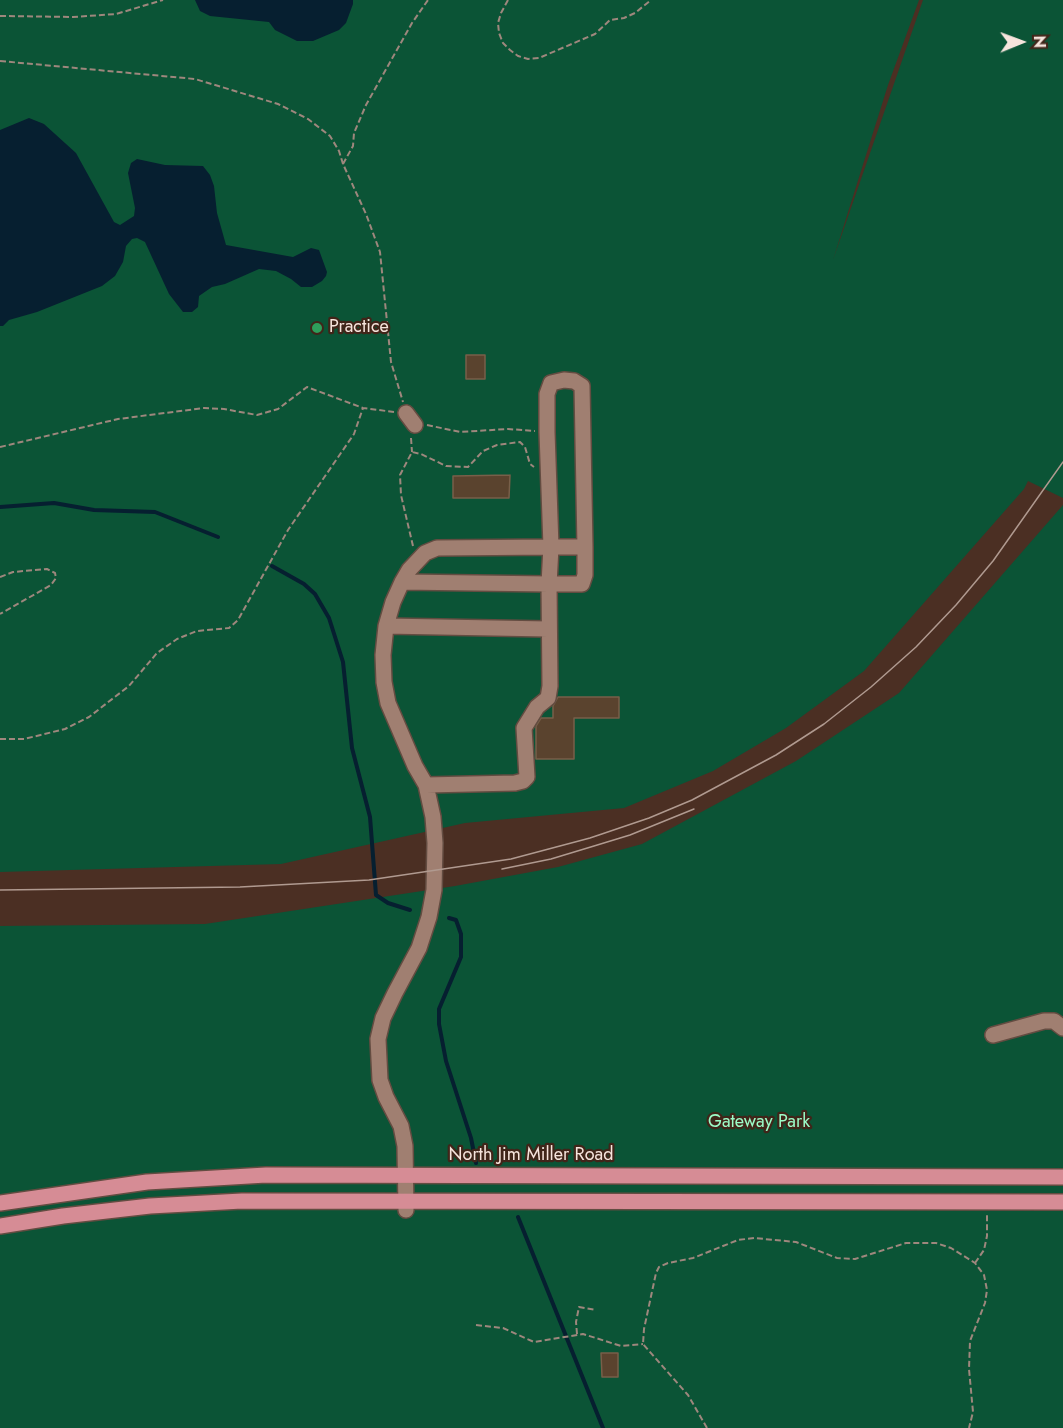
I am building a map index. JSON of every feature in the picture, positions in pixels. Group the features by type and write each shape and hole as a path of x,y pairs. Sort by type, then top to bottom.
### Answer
{"main road":[{"name":"North Jim Miller Road","path":"0,1203 105,1187 188,1179 266,1175 1063,1177"},
{"path":"860,1176 860,1200"},
{"path":"0,1226 150,1206 242,1201 406,1205 860,1200 1063,1202"}],"lane":[{"path":"402,582 549,584 582,584 585,575 582,386 574,381 564,380 551,383 547,394 551,547 549,584 548,629 550,686 548,698 537,707 524,728 526,777 523,781 515,783 426,785"},
{"path":"406,1205 405,1146 401,1126 380,1080 378,1040 384,1018 419,948 429,917 434,890 435,843 433,816 426,785 415,766 388,703 383,656 386,626 402,582 416,561 437,548 585,547"},
{"path":"386,626 548,629"},
{"path":"993,1035 1044,1021 1054,1021 1063,1028"}],"path":[{"path":"0,16 73,17 116,14 163,0"},
{"path":"343,164 352,146 354,133 366,105 412,23 428,0"},
{"path":"508,0 498,23 499,33 510,50 528,59 539,58 595,34 610,20 635,14 651,0"},
{"path":"0,61 195,79 225,86 278,104 308,119 330,136 339,151 380,252 391,362 410,419 412,452 400,475 400,495 416,561"},
{"path":"0,447 118,419 204,408 257,415 278,409 307,387 363,408 460,432 508,429 547,432"},
{"path":"0,740 24,739 65,729 89,717 129,686 158,653 177,639 197,631 229,628 238,620 288,530 354,434 363,408"},
{"path":"412,452 446,466 468,467 483,451 497,445 520,442 525,447 530,464 536,468 548,468"},
{"path":"0,577 13,572 47,568 55,573 56,578 51,585 0,614"},
{"path":"975,1263 984,1250 987,1236 987,1211"},
{"path":"707,1428 688,1395 644,1344 646,1318 656,1273 659,1268 668,1263 693,1258 738,1240 771,1239 796,1242 837,1258 855,1259 906,1243 936,1243 951,1248 975,1263 984,1275 987,1290 985,1303 970,1341 969,1369 973,1412 969,1428"},
{"path":"577,1334 576,1322 579,1307 596,1310"},
{"path":"476,1325 503,1328 534,1342 588,1334 621,1346 644,1344"}],"green space":[{"path":"0,0 919,0 888,85 833,260 923,0 1063,0 1063,498 1028,481 1024,489 864,671 786,728 713,771 624,808 465,823 281,864 0,872"},
{"name":"Gateway Park","path":"1063,505 1063,1428 0,1428 0,926 205,924 455,886 558,867 642,844 796,761 899,693"}],"water":[{"path":"195,0 353,0 353,4 346,23 339,30 313,41 297,41 275,30 269,22 210,16 200,11"},
{"path":"29,118 44,124 76,153 114,222 120,225 134,216 135,208 128,173 131,163 137,159 165,165 203,166 214,186 217,213 226,245 293,257 311,248 319,250 327,272 326,276 312,287 301,287 276,271 259,269 225,284 212,287 199,296 198,307 192,312 183,312 169,294 145,242 137,238 132,239 126,246 123,262 115,276 102,286 37,312 9,320 0,326 0,130"}],"building":[{"path":"466,355 485,355 485,379 466,379"},
{"path":"510,475 509,498 453,498 453,476"},
{"path":"558,697 619,697 619,718 574,718 574,759 536,759 536,726 541,718 553,718 553,706"},
{"path":"601,1353 618,1353 618,1377 602,1377"}],"waterway":[{"path":"0,507 54,503 94,510 155,512 218,537"},
{"path":"272,566 304,584 315,594 329,618 343,662 352,748 370,817 376,895 388,903 410,910"},
{"path":"449,918 456,920 461,934 461,957 439,1009 439,1024 446,1061 471,1138 476,1163"},
{"path":"518,1217 603,1428"}],"tram line":[{"path":"0,890 240,887 369,880 511,859 590,838 649,818 692,800 776,755 824,724 871,687 916,647 956,605 993,561 1063,462"},
{"path":"502,869 551,859 630,835 694,809"}],"place":[{"name":"Practice","path":"317,328"}]}
